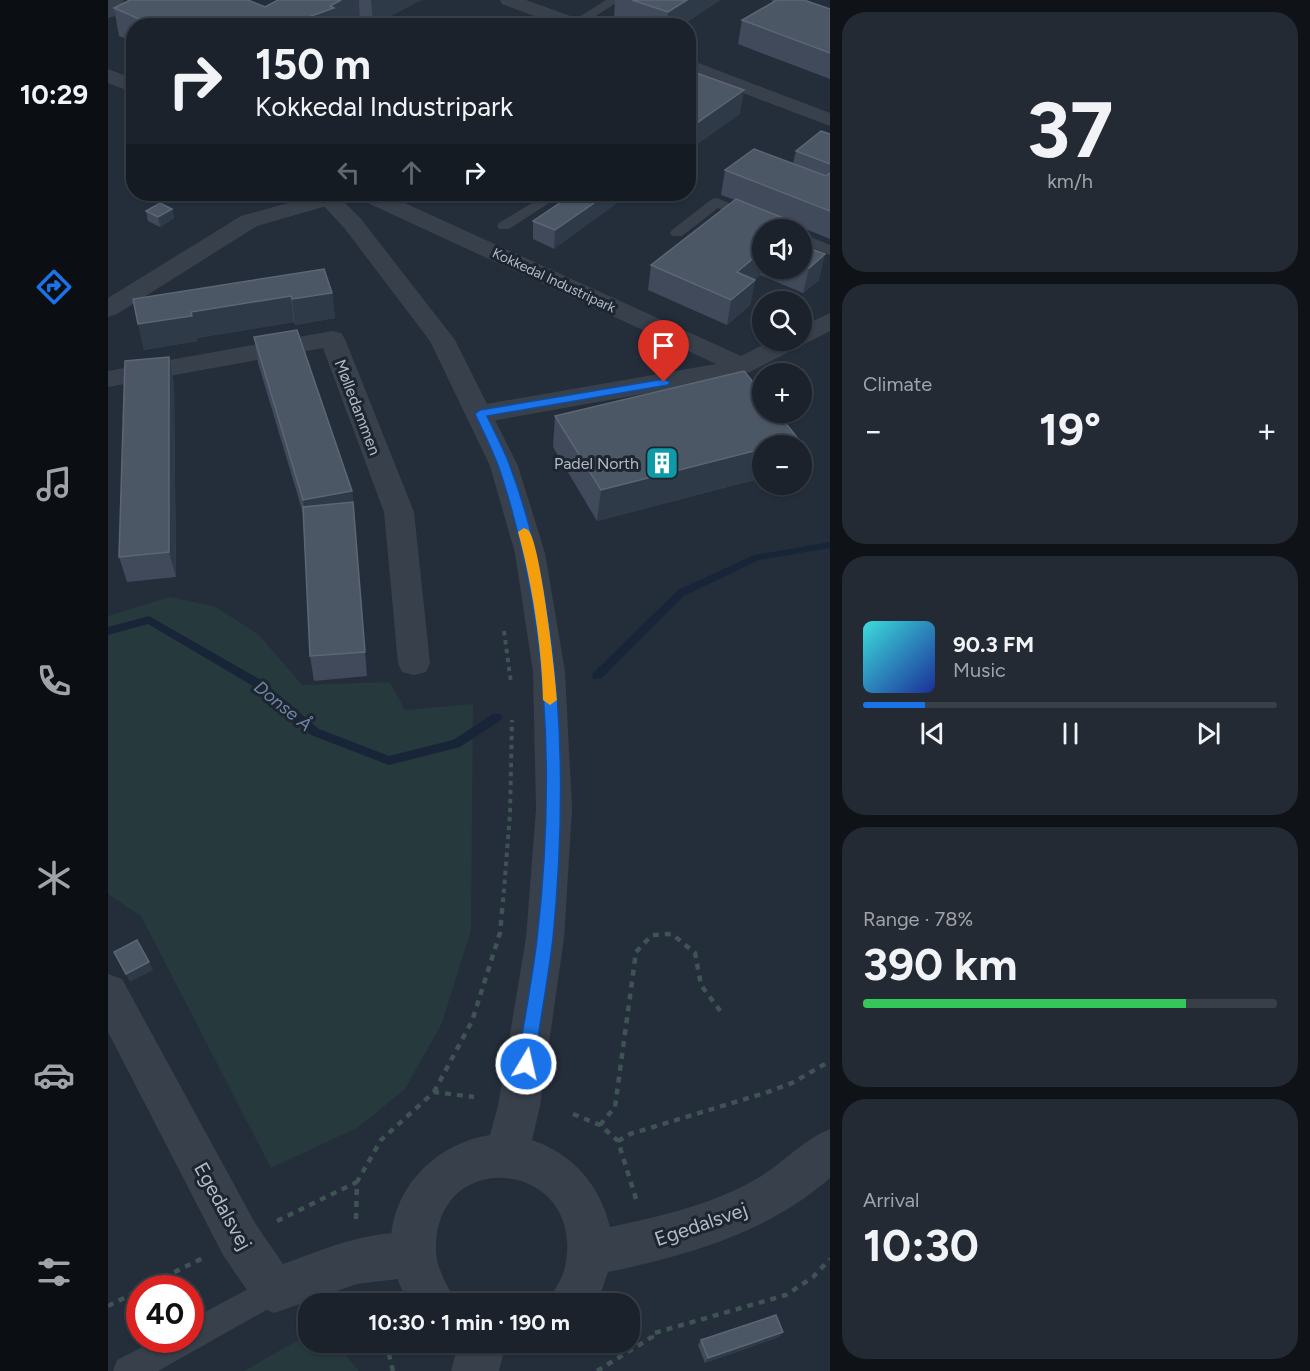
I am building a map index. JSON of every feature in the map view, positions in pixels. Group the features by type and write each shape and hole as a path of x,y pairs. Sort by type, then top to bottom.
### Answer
{"street":[{"path":"509,0 558,18"},
{"path":"696,70 830,120"},
{"path":"108,75 126,83"},
{"path":"108,309 249,221 311,201"},
{"path":"331,201 353,224 442,340 504,466 530,553 549,672 554,809 545,938 519,1106 507,1154"},
{"name":"Kokkedal Industripark","path":"382,201 741,366"},
{"path":"812,332 830,321"},
{"name":"Mølledammen","path":"108,379 332,339 399,512 414,663"},
{"path":"480,414 710,374 741,366 772,351"},
{"name":"Egedalsvej","path":"108,992 239,1239 274,1290"},
{"name":"Egedalsvej","path":"590,1254 693,1230 748,1209 804,1175 830,1150"},
{"path":"427,1293 421,1282 414,1255 416,1222 429,1193 450,1171 477,1158 507,1154 534,1161 558,1175 573,1193 587,1224 590,1254 578,1293"},
{"path":"274,1290 357,1261 414,1255"},
{"path":"475,1371 480,1353"}],"lane":[{"path":"588,18 615,0"},
{"path":"504,226 545,201"},
{"path":"677,233 717,202 756,219"},
{"path":"812,243 830,250"},
{"path":"204,1328 274,1290"},
{"path":"128,1371 161,1353"}],"path":[{"path":"503,623 513,690"},
{"path":"356,1230 357,1182 381,1140 434,1092 472,1020 500,933 510,814 512,713"},
{"path":"600,1125 615,1107 636,952 652,935 672,934 695,952 701,985 721,1012"},
{"path":"618,1141 640,1131 783,1086 830,1061"},
{"path":"434,1092 474,1097"},
{"path":"573,1114 600,1125 618,1141 637,1203"},
{"path":"597,1371 652,1337 651,1334 786,1295 813,1277 830,1259"},
{"path":"108,1306 126,1297"},
{"path":"389,1353 393,1371"}],"shaded area":[{"path":"170,597 216,607 259,635 302,685 390,682 405,710 473,704 471,930 442,1023 405,1089 357,1128 271,1168 141,916 108,894 108,616"},
{"path":"298,1340 298,1353 344,1353 359,1371 244,1371"}],"building":[{"path":"130,0 248,0 265,7 278,0 341,0 330,6 334,8 306,18 137,18 114,8"},
{"path":"632,0 687,0 668,12"},
{"path":"777,0 804,0 830,9 830,53 742,20"},
{"path":"696,73 744,90 696,123"},
{"path":"821,131 830,134 830,164 796,151"},
{"path":"754,149 826,176 830,173 830,211 725,170"},
{"path":"736,199 786,219 752,219 752,259 737,272 755,280 731,300 651,265"},
{"path":"563,201 597,201 555,230 533,221"},
{"path":"160,203 172,209 158,217 146,211"},
{"path":"812,249 825,254 812,265"},
{"path":"324,269 332,293 292,299 291,296 191,312 192,316 138,324 133,299"},
{"path":"297,330 352,491 303,500 254,337"},
{"path":"169,357 169,552 119,557 125,361"},
{"path":"744,371 752,381 752,423 786,423 795,435 752,435 752,452 601,490 555,416"},
{"path":"353,502 365,652 310,656 303,507"},
{"path":"137,940 149,962 126,974 114,952"},
{"path":"776,1315 783,1332 708,1358 701,1340"}],"waterway":[{"name":"Donse Å","path":"597,676 681,593 757,557 830,545"},
{"name":"Donse Å","path":"108,631 149,620 257,683 315,732 389,761 456,744 497,717"}],"slow traffic":[{"path":"524,532 530,553 549,672 550,700"}],"place":[{"name":"Padel North","path":"662,463"}],"route":[{"path":"526,1064 545,938 554,809 549,672 530,553 504,466 480,414 664,382"}]}
